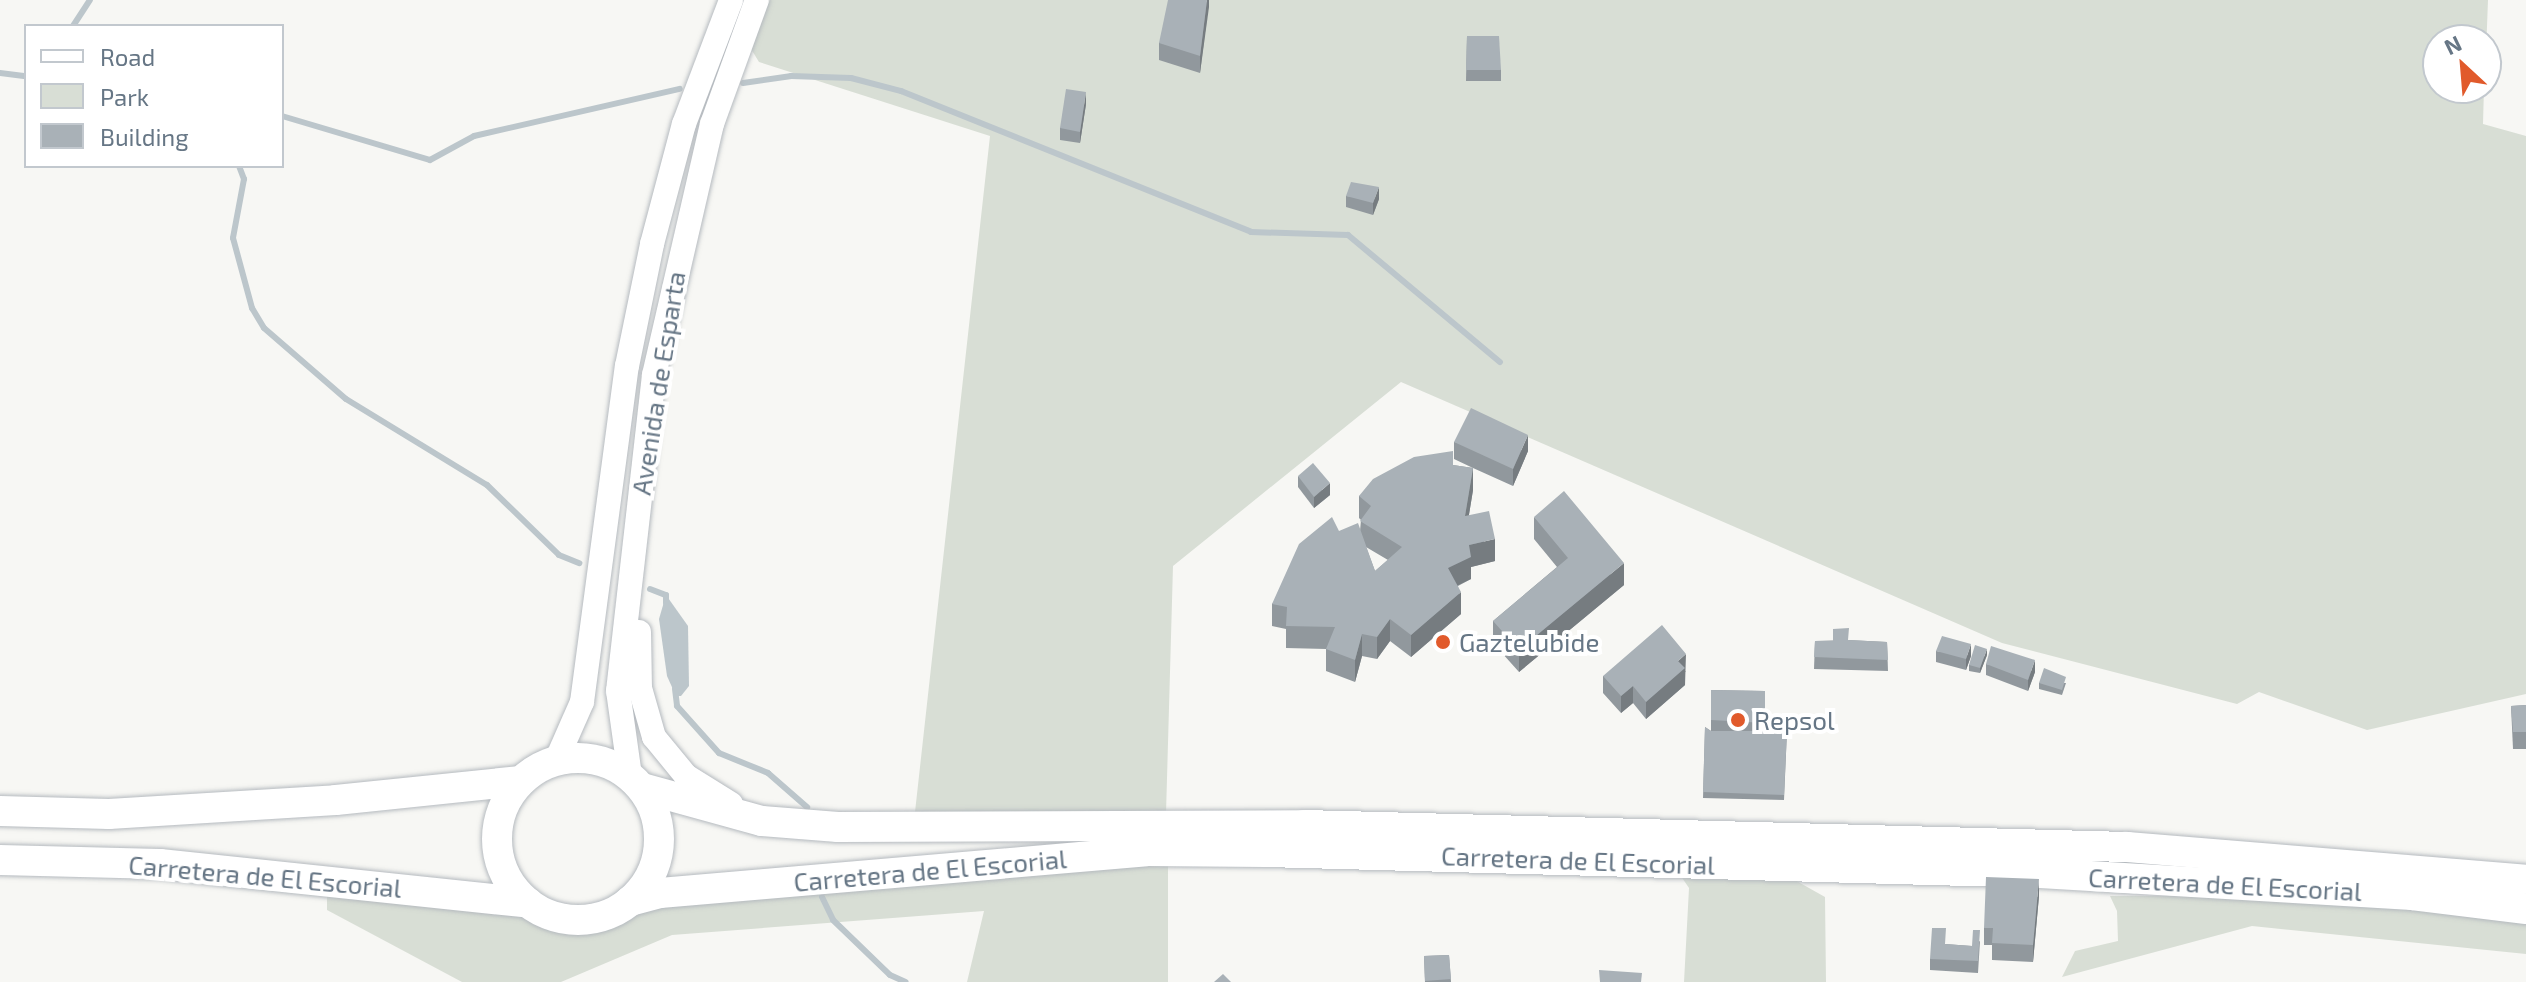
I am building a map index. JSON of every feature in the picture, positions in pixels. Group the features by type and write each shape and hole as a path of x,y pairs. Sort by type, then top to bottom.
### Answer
{"highway":[{"path":"594,760 636,782 660,834 657,859 630,901 583,920 559,918 528,903 508,880 497,839 508,798 521,781 556,761 594,760"},
{"name":"Carretera de El Escorial","path":"0,811 109,814 521,781"},
{"name":"Carretera de El Escorial","path":"636,782 762,821 838,827 1019,829 1304,825 2127,847 2526,880"},
{"name":"Carretera de El Escorial","path":"630,901 660,893 1146,851 2040,873 2412,895 2526,909"},
{"name":"Carretera de El Escorial","path":"0,860 160,864 528,903"}],"main road":[{"name":"Avenida de Esparta","path":"556,761 582,702 627,366 652,244 684,124 731,0"},
{"name":"Avenida de Esparta","path":"636,782 618,691 656,361 685,224 712,124 757,0"},
{"path":"641,490 638,664 645,716 667,756 686,776 762,821"}],"green space":[{"path":"721,0 2488,0 2487,24 2422,24 2422,104 2484,104 2483,124 2526,136 2526,694 2367,730 2259,692 2237,704 2002,643 1401,382 1173,566 1166,814 915,812 990,136 759,62"},
{"path":"1168,852 1168,982 967,982 984,911 672,935 561,982 462,982 327,910 327,879 522,917 539,927 559,918 583,920 630,901"},
{"path":"1672,863 1793,879 1825,897 1826,982 1684,982 1689,888"},
{"path":"2412,895 2526,909 2526,954 2252,926 2062,977 2075,951 2118,941 2117,911 2110,896"}],"shaded area":[{"path":"666,595 688,626 689,686 681,696 676,696 667,676 659,619"}],"building":[{"path":"1168,0 1207,0 1200,56 1159,43"},
{"path":"1467,36 1499,36 1501,70 1466,70"},
{"path":"1066,89 1086,92 1080,132 1060,128"},
{"path":"1351,182 1379,187 1373,203 1346,196"},
{"path":"1471,408 1528,435 1513,469 1454,442"},
{"path":"1453,451 1453,465 1473,468 1465,516 1489,511 1495,539 1469,545 1471,557 1448,568 1461,592 1411,635 1390,619 1377,637 1362,634 1355,660 1326,649 1335,627 1286,626 1287,607 1272,604 1299,544 1332,517 1339,531 1358,523 1375,571 1402,547 1360,521 1371,506 1359,496 1373,479 1414,457"},
{"path":"1313,463 1330,483 1314,497 1298,476"},
{"path":"1564,491 1624,563 1519,650 1493,621 1568,558 1534,517"},
{"path":"1662,625 1686,654 1678,661 1685,668 1646,702 1633,686 1621,696 1603,676"},
{"path":"1849,628 1848,640 1887,642 1888,660 1814,657 1815,641 1833,641 1833,629"},
{"path":"1942,636 1971,644 1966,659 1936,651"},
{"path":"1975,645 1987,649 1980,668 1969,665"},
{"path":"1991,646 2035,660 2028,680 1986,664"},
{"path":"2044,668 2066,677 2062,690 2039,683"},
{"path":"1711,690 1765,691 1765,723 1711,720"},
{"path":"2526,705 2526,732 2513,732 2511,706"},
{"path":"1705,727 1711,731 1787,731 1784,795 1703,792"},
{"path":"1986,877 2039,879 2033,945 1992,943 1993,928 1984,928"},
{"path":"1932,928 1946,928 1945,944 1972,946 1973,930 1980,930 1978,961 1930,959"},
{"path":"1449,955 1451,979 1425,981 1424,956"},
{"path":"1599,970 1642,973 1641,982 1600,982"},
{"path":"1223,974 1231,982 1214,982"}],"waterway":[{"path":"74,24 90,0"},
{"path":"0,73 24,76"},
{"path":"743,83 791,76 851,78 901,91 1251,232 1348,235 1500,362"},
{"path":"284,117 430,160 474,136 680,89"},
{"path":"240,168 244,179 233,238 252,308 264,328 346,399 487,485 559,555 579,563"},
{"path":"650,589 666,595 666,603"},
{"path":"675,689 677,706 719,753 768,773 807,807"},
{"path":"822,897 833,920 890,975 906,982"}],"place":[{"name":"Gaztelubide","path":"1443,642"},
{"name":"Repsol","path":"1738,720"}]}
